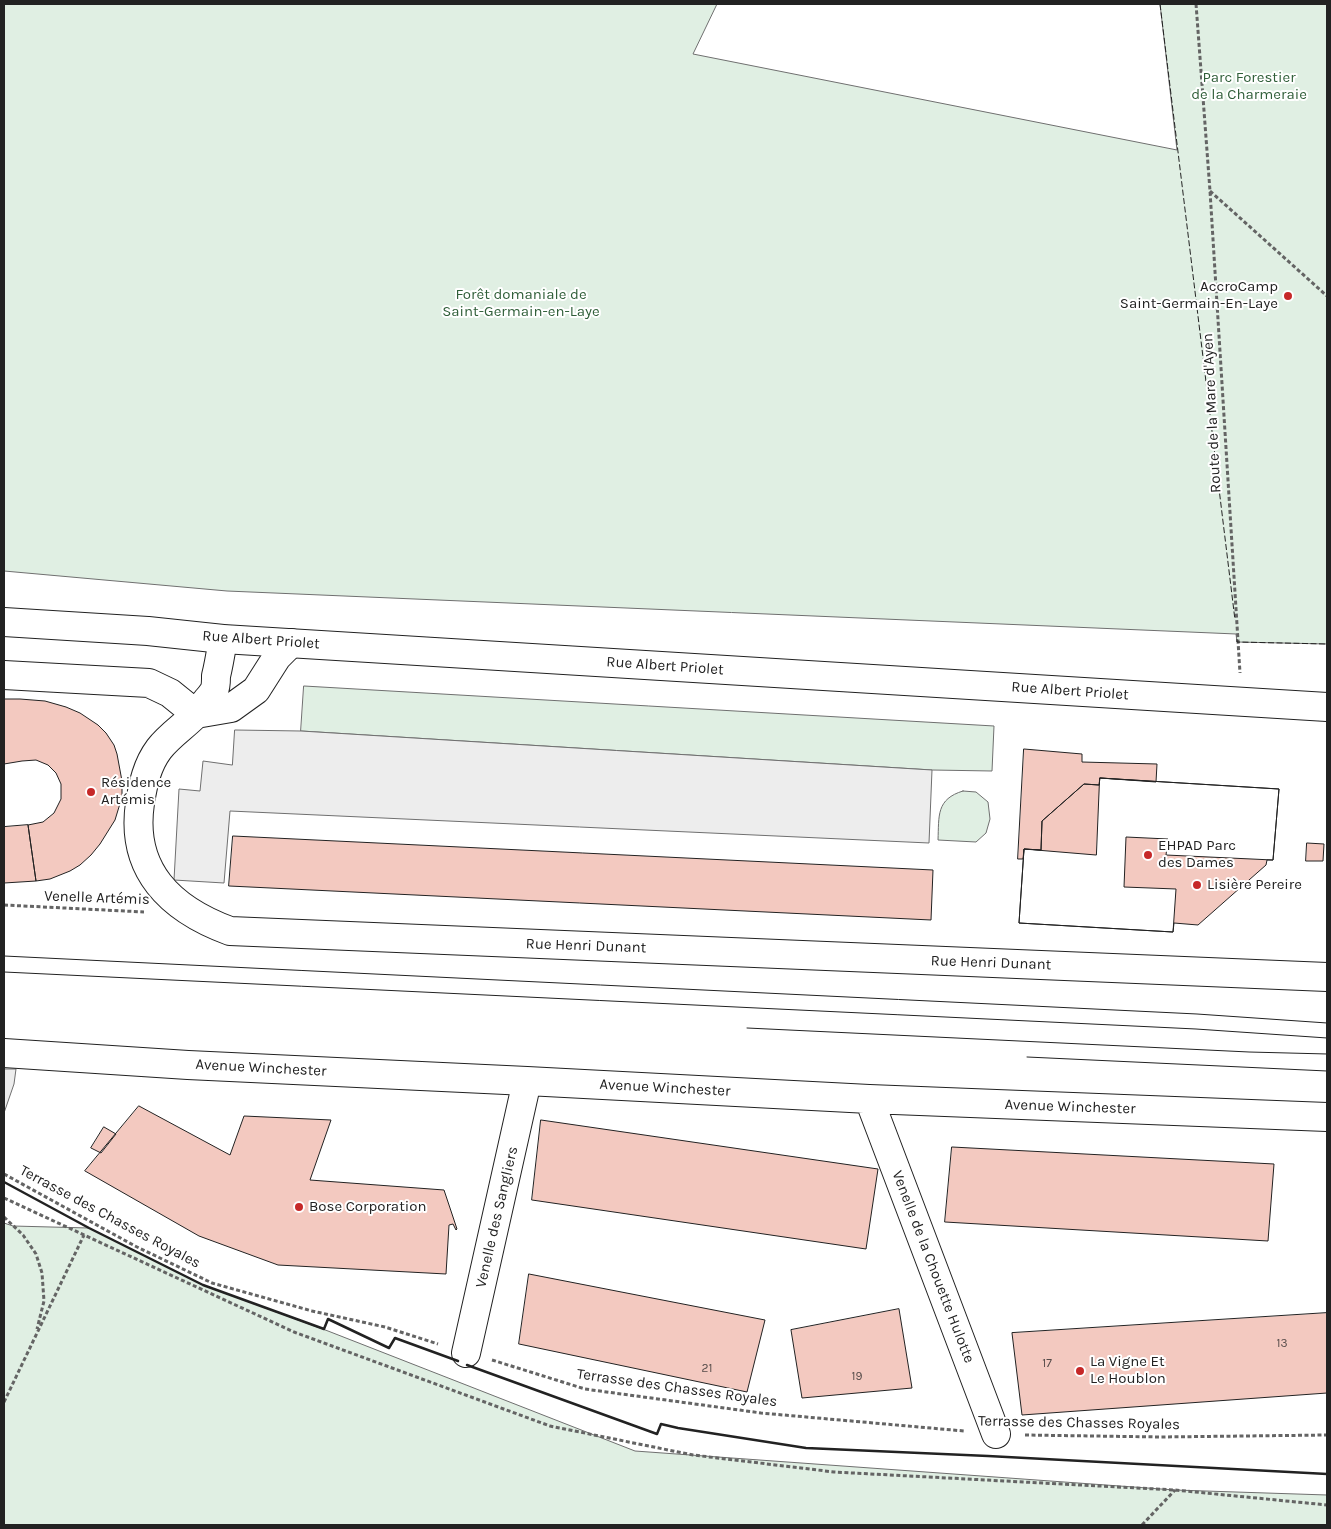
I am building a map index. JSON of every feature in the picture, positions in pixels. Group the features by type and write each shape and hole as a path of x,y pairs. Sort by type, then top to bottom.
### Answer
{"street":[{"name":"Rue Albert Priolet","path":"4,622 148,631 223,639 1327,707"},
{"name":"Rue Henri Dunant","path":"223,639 214,691 196,714 158,750 149,766 142,786 138,832 144,858 154,878 170,896 190,912 211,924 230,930 1316,976"},
{"path":"4,675 149,683 170,693 196,714 231,708 256,690 277,657 291,643"},
{"name":"Avenue Winchester","path":"4,1053 869,1099 1327,1118"},
{"name":"Venelle des Sangliers","path":"466,1353 527,1081"},
{"name":"Venelle de la Chouette Hulotte","path":"869,1099 996,1434"}],"path":[{"name":"Route de la Mare d'Ayen","path":"1196,4 1210,191 1242,701"},
{"path":"1210,191 1327,296"},
{"name":"Venelle Artémis","path":"4,906 140,912 190,912"},
{"name":"Terrasse des Chasses Royales","path":"4,1174 135,1246 212,1283 312,1311 386,1327 585,1389 761,1413 996,1434 1161,1437 1327,1435"},
{"path":"4,1198 294,1332 550,1426 693,1455 834,1472 1175,1490 1327,1505"},
{"path":"4,1217 23,1235 36,1254 42,1273 44,1301 35,1337"},
{"path":"4,1402 84,1235"},
{"path":"1142,1525 1175,1490"}],"green space":[{"name":"Forêt domaniale de Saint-Germain-en-Laye","path":"4,4 717,4 693,54 1177,150 1160,4 1327,4 1327,644 1237,642 1236,634 227,591 4,571"},
{"path":"304,686 994,726 992,771 932,770 301,731"},
{"path":"963,791 976,792 988,802 990,819 986,833 976,842 938,840 939,816 943,804 954,794"},
{"path":"4,1223 13,1226 89,1228 203,1285 328,1331 635,1451 1175,1490 1327,1495 1327,1525 4,1525"}],"shaded area":[{"path":"235,730 301,731 932,770 929,843 230,811 224,883 174,880 179,789 200,791 203,761 232,765"},
{"path":"4,1069 16,1069 14,1084 4,1113"}],"building":[{"name":"Résidence Artémis","path":"4,699 45,701 80,713 106,733 114,745 117,754 122,781 122,797 115,820 100,844 80,865 50,879 36,881 28,825 43,822 54,813 61,799 61,784 56,773 48,765 36,760 4,764"},
{"path":"1024,749 1082,754 1082,762 1157,764 1156,782 1100,778 1099,785 1084,784 1042,821 1041,850 1024,849 1023,859 1018,859"},
{"name":"EHPAD Parc des Dames","path":"1100,778 1279,789 1273,860 1267,860 1266,865 1198,925 1174,923 1173,932 1019,923 1024,849 1041,850 1042,821 1084,784 1099,785"},
{"name":"EHPAD Parc des Dames","path":"1100,778 1279,789 1273,860 1166,855 1168,839 1126,837 1124,887 1176,889 1173,932 1019,923 1024,849 1096,855"},
{"path":"28,825 36,881 4,883 4,827"},
{"path":"233,836 933,870 931,920 229,886"},
{"path":"1307,843 1324,844 1323,861 1306,861"},
{"name":"Bose Corporation","path":"139,1106 230,1155 244,1116 331,1120 310,1180 444,1190 457,1229 453,1224 449,1225 446,1274 278,1265 199,1236 85,1171"},
{"path":"541,1120 878,1169 866,1249 532,1200"},
{"path":"104,1127 116,1134 101,1153 91,1148"},
{"path":"952,1147 1274,1164 1268,1241 945,1222"},
{"path":"529,1274 765,1320 747,1392 519,1344"},
{"path":"899,1309 912,1388 802,1398 791,1330"},
{"path":"1327,1313 1327,1393 1022,1415 1012,1333"}],"tram line":[{"path":"4,956 1197,1014 1327,1023"},
{"path":"4,972 1196,1029 1327,1038"},
{"path":"747,1028 1327,1054"},
{"path":"1027,1057 1327,1071"}],"fence":[{"path":"1160,4 1235,620"},
{"path":"1237,639 1237,642 1327,644"}],"wall":[{"path":"4,1182 89,1228 203,1285 324,1329 328,1319 389,1348 395,1338 458,1361"},
{"path":"467,1365 657,1434 661,1424 806,1448 1327,1474"}],"place":[{"name":"AccroCamp Saint-Germain-En-Laye","path":"1288,296"},
{"name":"Résidence Artémis","path":"91,792"},
{"name":"EHPAD Parc des Dames","path":"1148,855"},
{"name":"Lisière Pereire","path":"1197,885"},
{"name":"Bose Corporation","path":"299,1207"},
{"name":"La Vigne Et Le Houblon","path":"1080,1371"}],"park label":[{"name":"Parc Forestier de la Charmeraie","path":"1249,86"}]}
